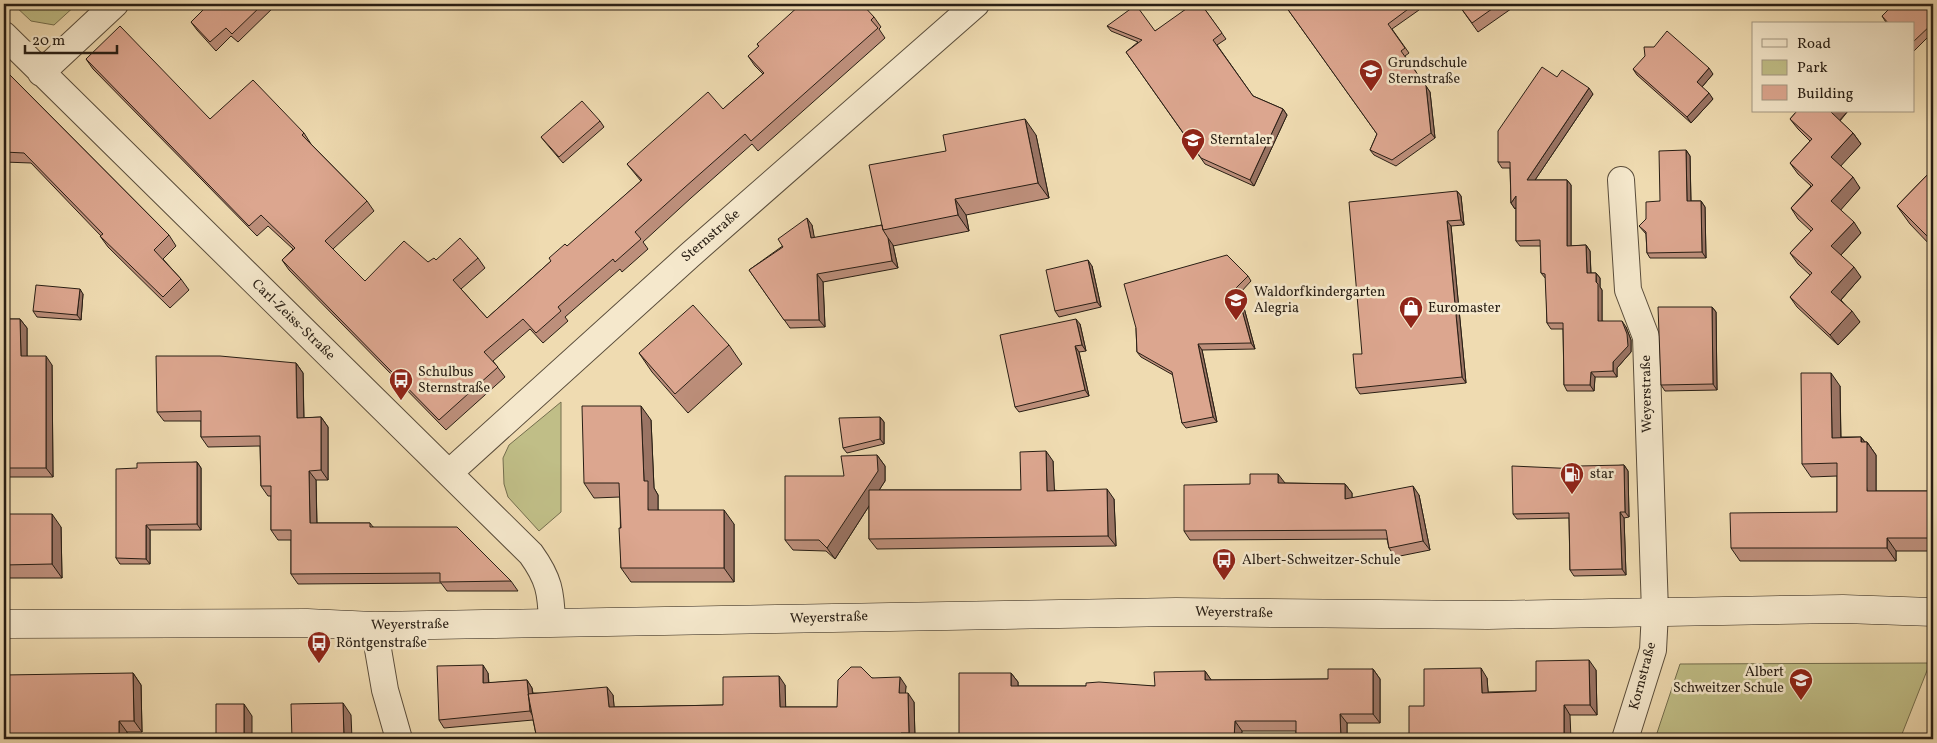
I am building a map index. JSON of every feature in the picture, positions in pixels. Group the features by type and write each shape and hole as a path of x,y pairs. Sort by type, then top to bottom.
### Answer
{"main road":[{"name":"Weyerstraße","path":"4,624 307,623 374,626 1176,612 1488,615 1843,610 1933,612"}],"street":[{"path":"41,72 116,4"},
{"name":"Sternstraße","path":"449,473 690,255 976,4"},
{"name":"Carl-Zeiss-Straße","path":"4,35 531,554 540,568 551,594 552,622"},
{"name":"Weyerstraße","path":"1621,180 1628,290 1646,337 1655,612"},
{"name":"Kornstraße","path":"1626,739 1653,650 1655,612"},
{"path":"374,626 385,690 399,739"}],"green space":[{"path":"13,4 77,4 54,25 31,21"},
{"path":"561,402 561,512 539,531 508,497 504,484 503,458 509,445"},
{"name":"Albert Schweitzer Schule","path":"1930,663 1900,739 1655,739 1680,664"}],"building":[{"path":"203,4 263,4 232,34 226,28 210,42 191,22 206,7"},
{"path":"801,4 862,4 874,17 871,20 878,28 751,141 745,134 684,188 635,232 641,239 615,262 613,259 558,307 561,311 536,333 523,319 484,352 498,367 439,420 282,260 295,248 261,215 249,226 86,59 120,26 210,119 253,80 304,133 302,135 367,201 325,241 365,281 404,241 428,262 434,258 436,260 460,238 478,258 453,280 487,318 551,261 549,258 565,244 567,246 642,180 627,164 708,92 723,109 764,73 748,56 759,46 757,44"},
{"path":"1193,4 1201,4 1222,33 1213,40 1253,96 1283,109 1250,180 1201,158 1126,52 1142,40 1107,26 1136,5 1155,31"},
{"path":"1284,4 1415,4 1388,24 1405,48 1401,51 1426,86 1431,133 1392,160 1370,150 1377,134"},
{"path":"1458,4 1499,4 1472,23"},
{"path":"1888,4 1933,4 1933,23 1914,41 1914,22 1887,22 1882,16 1891,7"},
{"path":"1667,31 1709,68 1697,82 1709,93 1687,117 1633,69 1645,56 1644,47 1654,47"},
{"path":"1542,67 1557,77 1562,70 1589,88 1527,180 1567,180 1567,246 1586,245 1587,273 1596,273 1596,282 1598,284 1598,321 1622,321 1627,334 1628,346 1613,362 1613,371 1591,372 1590,385 1564,385 1563,323 1547,323 1545,274 1541,273 1540,240 1516,241 1516,196 1511,203 1510,162 1498,162 1498,131"},
{"path":"4,69 169,235 154,250 181,279 163,297 100,236 103,234 24,153 4,152"},
{"path":"582,101 600,121 559,157 541,137"},
{"path":"1796,112 1831,112 1853,133 1831,157 1853,177 1831,201 1854,222 1831,246 1854,267 1831,292 1852,311 1830,335 1790,297 1812,273 1790,253 1813,229 1791,208 1813,185 1790,163 1812,139 1790,119"},
{"path":"1025,119 1038,183 955,199 958,215 883,230 869,165 946,151 943,135"},
{"path":"1686,150 1687,201 1701,201 1702,252 1647,253 1646,232 1639,226 1646,219 1646,202 1660,201 1659,151"},
{"path":"1933,169 1933,242 1897,206"},
{"path":"1457,191 1461,220 1447,221 1462,377 1356,388 1353,354 1362,354 1349,202"},
{"path":"807,218 811,238 882,225 888,238 892,261 817,274 819,320 784,320 749,270 783,247 778,239"},
{"path":"1227,255 1248,276 1236,288 1251,343 1198,344 1213,417 1182,423 1172,372 1137,352 1136,328 1124,284"},
{"path":"1088,260 1097,302 1055,311 1046,270"},
{"path":"36,285 80,289 77,315 33,311"},
{"path":"693,305 729,345 675,394 639,353"},
{"path":"1658,307 1712,307 1713,384 1661,385"},
{"path":"4,319 20,319 21,356 46,356 46,468 4,468"},
{"path":"1076,319 1082,345 1075,346 1085,390 1015,407 1000,335"},
{"path":"156,356 220,356 296,363 297,418 321,417 321,470 309,471 310,523 370,523 370,527 457,527 511,581 440,582 440,573 291,574 291,530 271,530 271,486 261,486 260,436 201,437 201,411 157,412"},
{"path":"1801,373 1831,373 1832,438 1861,437 1861,442 1867,442 1867,491 1933,491 1932,538 1887,538 1887,548 1731,548 1730,513 1837,512 1837,463 1802,464"},
{"path":"582,406 641,406 644,481 648,481 648,510 724,510 724,568 621,568 619,483 584,483"},
{"path":"880,417 880,439 843,448 839,418"},
{"path":"1046,451 1047,491 1107,489 1108,536 869,539 869,490 1021,490 1020,452"},
{"path":"877,455 878,471 827,548 819,540 785,540 785,476 844,476 841,456"},
{"path":"197,462 197,524 146,525 146,559 116,558 116,469 137,468 137,463"},
{"path":"1624,465 1625,512 1620,512 1622,569 1570,570 1569,513 1513,514 1512,466 1579,469 1579,466"},
{"path":"1250,474 1278,474 1278,483 1345,484 1345,499 1413,486 1423,541 1389,548 1386,530 1184,531 1184,485 1250,484"},
{"path":"4,514 52,514 52,564 4,565"},
{"path":"1589,660 1590,705 1564,705 1564,739 1409,739 1409,706 1424,706 1424,669 1481,668 1482,693 1536,691 1536,661"},
{"path":"483,665 483,683 527,680 530,711 439,720 437,666"},
{"path":"851,667 861,667 872,678 900,677 899,693 908,693 909,733 901,733 901,739 537,739 528,694 607,687 609,707 723,705 723,677 779,676 780,707 837,707 838,680"},
{"path":"1328,669 1373,669 1373,714 1340,714 1341,739 1296,739 1296,721 1235,721 1234,739 1097,739 1097,736 1010,736 1010,739 959,737 959,673 1011,673 1011,686 1086,686 1086,683 1099,682 1155,686 1154,672 1205,671 1205,680 1328,679"},
{"path":"133,673 134,721 119,721 119,739 4,739 4,675"},
{"path":"343,703 344,739 292,739 291,704"},
{"path":"216,704 244,704 244,739 216,739"}],"place":[{"name":"Grundschule Sternstraße","path":"1371,92"},
{"name":"Sterntaler","path":"1193,161"},
{"name":"Waldorfkindergarten Alegria","path":"1236,321"},
{"name":"Euromaster","path":"1411,329"},
{"name":"Schulbus Sternstraße","path":"401,401"},
{"name":"star","path":"1572,495"},
{"name":"Albert-Schweitzer-Schule","path":"1224,581"},
{"name":"Röntgenstraße","path":"319,664"},
{"name":"Albert Schweitzer Schule","path":"1801,701"}]}
